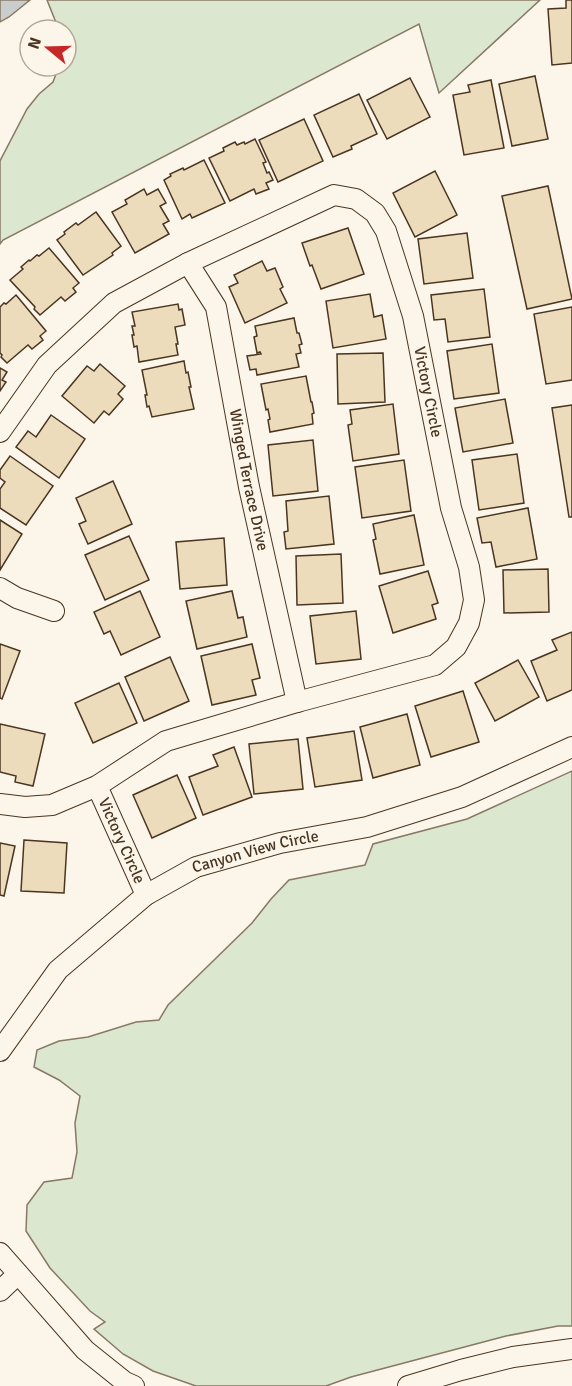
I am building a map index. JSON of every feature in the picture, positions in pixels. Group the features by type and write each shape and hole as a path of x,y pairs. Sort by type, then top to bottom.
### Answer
{"street":[{"name":"Victory Circle","path":"0,432 47,365 114,303 188,263 334,195 356,199 375,213 386,231 413,316 451,508 469,567 474,600 469,623 456,647 435,665 297,702 166,741 97,786 52,805 25,807 0,804"},
{"name":"Winged Terrace Drive","path":"188,263 216,307 249,487 297,702"},
{"path":"0,588 16,598 54,611"},
{"name":"Canyon View Circle","path":"0,1051 58,970 146,895 196,867 280,843 367,827 462,797 572,747"},
{"name":"Victory Circle","path":"97,786 146,895"},
{"path":"0,1253 85,1350 125,1382 134,1386"},
{"path":"0,1291 18,1274"},
{"path":"408,1386 462,1378 513,1357 572,1349"}],"green space":[{"path":"47,0 540,0 439,93 419,24 3,240 0,244 0,161 27,109 39,94 54,78 78,78 78,18 54,18"},
{"path":"572,771 572,1326 558,1326 506,1336 351,1377 326,1386 196,1386 153,1371 123,1354 94,1329 105,1322 90,1311 50,1268 26,1231 27,1205 44,1182 72,1178 77,1152 75,1123 80,1096 59,1080 34,1067 37,1050 59,1041 88,1037 136,1022 159,1020 168,1005 252,923 289,880 365,865 373,844 467,819"}],"shaded area":[{"path":"0,0 30,0 0,22"}],"building":[{"path":"566,0 572,0 572,63 552,65 548,9 566,8"},
{"path":"535,76 548,139 512,146 499,84"},
{"path":"410,78 430,117 387,139 367,100"},
{"path":"491,80 504,148 464,155 453,95 470,92 468,85"},
{"path":"359,94 377,134 333,157 314,115"},
{"path":"304,119 323,161 278,182 259,140"},
{"path":"255,139 266,162 263,163 267,173 269,172 273,180 266,183 269,189 256,194 254,189 230,201 209,158 224,151 223,148 235,142 237,145 244,142 245,144"},
{"path":"204,160 225,203 192,218 190,214 182,219 164,180 171,176 170,174"},
{"path":"435,171 457,215 415,237 393,193"},
{"path":"548,186 572,299 527,309 502,196"},
{"path":"144,189 147,195 158,189 166,203 160,206 169,221 163,224 169,234 135,253 112,212 127,204 125,200"},
{"path":"96,212 121,246 112,253 113,255 83,275 57,240 76,223 78,225"},
{"path":"348,228 364,274 321,289 302,243"},
{"path":"467,233 473,278 424,284 418,239"},
{"path":"49,248 79,283 73,288 76,292 65,301 61,297 40,315 10,280 23,269 21,267 29,260"},
{"path":"262,261 267,271 275,268 283,287 280,289 287,303 245,323 229,287 238,283 234,275"},
{"path":"484,289 490,337 448,342 445,319 434,320 431,295"},
{"path":"370,294 374,317 382,315 386,339 333,348 326,301"},
{"path":"16,295 46,331 40,336 43,340 32,349 28,345 7,363 0,353 0,307"},
{"path":"178,304 179,310 182,309 185,325 175,327 178,355 139,362 137,346 134,347 132,335 134,335 132,326 135,326 132,312"},
{"path":"572,307 572,380 546,384 534,314"},
{"path":"294,318 302,344 299,345 301,353 296,354 299,367 257,375 256,369 250,370 247,356 261,354 257,353 254,337 257,336 255,326"},
{"path":"492,344 499,393 454,399 447,351"},
{"path":"383,353 385,402 338,404 337,354"},
{"path":"184,361 194,409 152,417 149,406 147,407 142,370"},
{"path":"100,364 125,386 118,394 123,399 109,415 104,411 94,423 62,396 87,366 94,371"},
{"path":"0,368 7,372 2,380 6,382 0,391"},
{"path":"306,376 314,413 312,414 313,424 270,432 268,420 270,419 261,384"},
{"path":"505,399 513,443 463,452 455,408"},
{"path":"393,404 399,454 353,461 348,425 352,424 350,410"},
{"path":"572,405 572,517 569,517 552,408"},
{"path":"51,415 85,439 59,478 16,447 28,431 36,437"},
{"path":"313,440 318,491 273,496 268,445"},
{"path":"517,454 524,503 479,510 472,460"},
{"path":"10,456 53,486 26,525 0,508 0,489 5,482 0,478 0,470"},
{"path":"404,460 411,511 362,518 355,467"},
{"path":"113,481 132,524 88,544 79,524 86,521 76,498"},
{"path":"329,496 334,544 286,549 284,532 288,531 286,501"},
{"path":"528,508 537,559 496,567 491,542 482,543 477,518"},
{"path":"414,515 424,565 380,574 373,540 376,539 373,524"},
{"path":"0,520 22,534 0,570"},
{"path":"129,536 149,580 105,600 85,555"},
{"path":"224,538 227,585 180,589 176,542"},
{"path":"341,554 343,603 297,605 296,556"},
{"path":"548,569 549,612 504,613 503,570"},
{"path":"428,571 438,603 432,605 436,619 393,633 379,586"},
{"path":"140,591 160,637 121,655 110,631 104,634 94,612"},
{"path":"232,591 238,618 243,617 247,637 197,649 186,601"},
{"path":"356,611 361,659 316,664 310,616"},
{"path":"572,632 572,690 547,701 531,661 557,650 552,640"},
{"path":"0,644 20,651 2,699 0,698"},
{"path":"252,644 260,678 252,680 256,695 212,705 201,656"},
{"path":"170,657 189,701 144,721 125,677"},
{"path":"518,660 539,697 495,721 475,683"},
{"path":"119,683 137,723 93,743 75,703"},
{"path":"463,691 479,742 431,757 415,706"},
{"path":"407,714 420,765 373,778 360,727"},
{"path":"0,724 45,734 33,786 15,782 16,776 0,772"},
{"path":"354,731 362,780 315,787 307,738"},
{"path":"298,739 303,789 254,794 249,744"},
{"path":"234,747 252,797 203,815 189,777 218,766 213,755"},
{"path":"177,775 196,818 152,838 133,795"},
{"path":"24,840 67,843 64,893 21,891"},
{"path":"0,843 15,846 4,896 0,895"}]}
